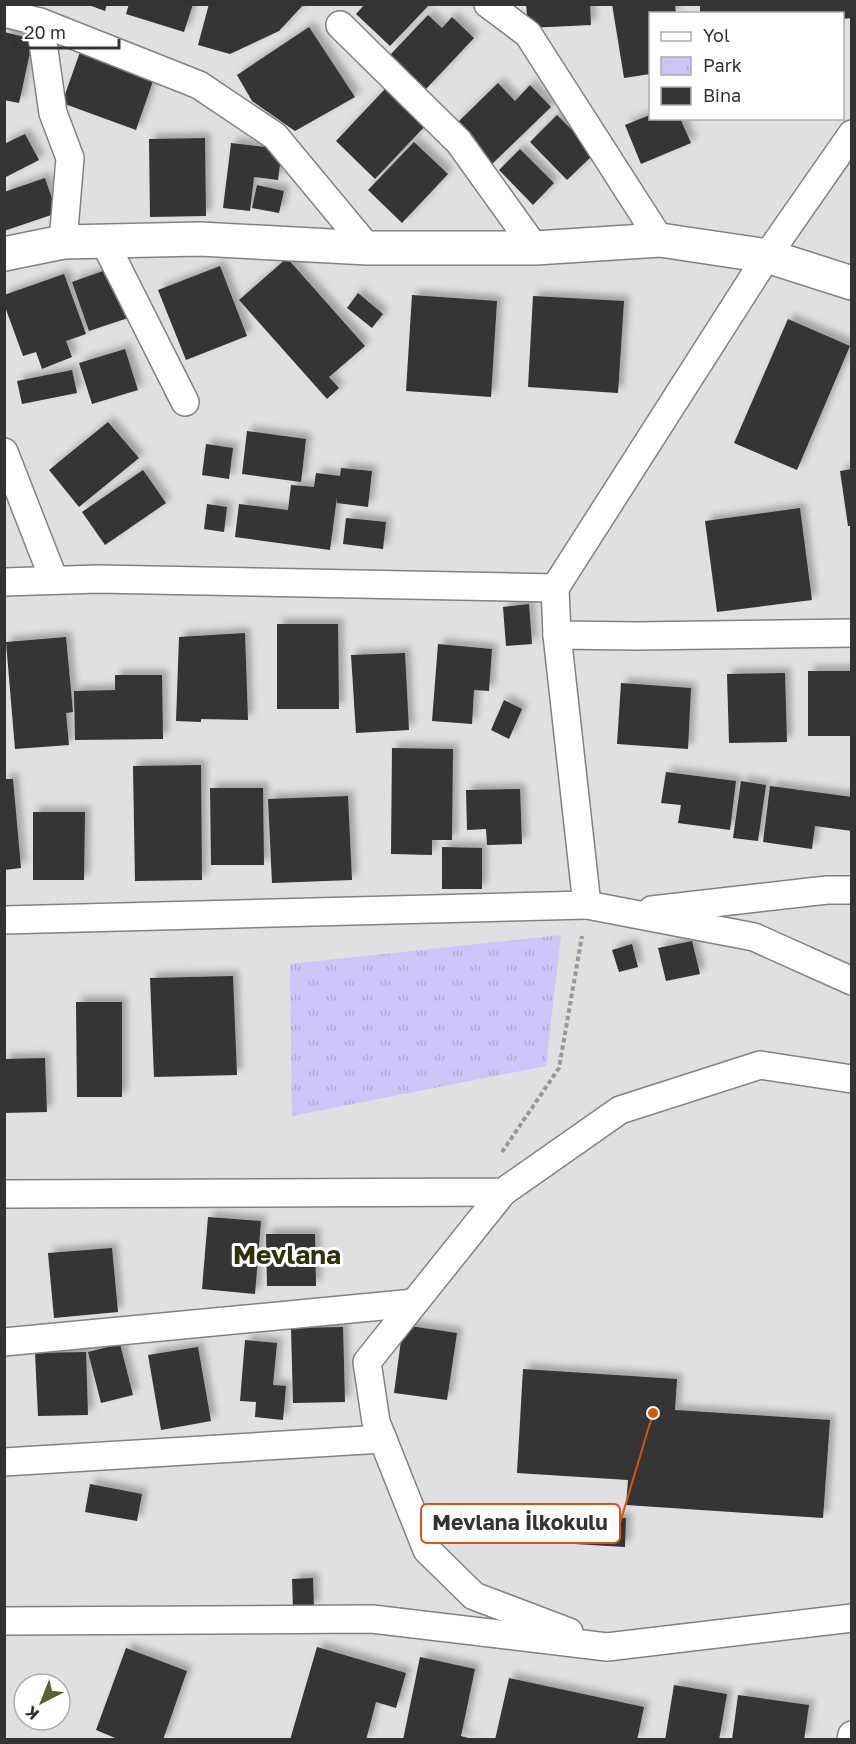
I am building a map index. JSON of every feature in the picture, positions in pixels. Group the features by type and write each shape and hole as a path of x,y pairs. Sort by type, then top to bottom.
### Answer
{"street":[{"path":"488,4 528,34 660,240"},
{"path":"4,13 40,22 199,85 275,136 368,248"},
{"path":"40,22 53,113 70,158 63,242"},
{"path":"340,25 459,142 534,248"},
{"path":"587,905 557,635 555,588 767,256 852,134"},
{"path":"4,254 63,242 104,241 200,239 368,248 534,248 660,240 767,256 852,283"},
{"path":"104,241 185,402"},
{"path":"4,452 54,580"},
{"path":"4,582 98,579 555,588"},
{"path":"557,635 852,633"},
{"path":"624,913 827,890 852,890"},
{"path":"4,920 587,905 754,937 852,981"},
{"path":"607,1647 474,1596 427,1550 376,1422 367,1362 503,1192 620,1110 760,1065 852,1079"},
{"path":"4,1194 503,1192"},
{"path":"4,1342 414,1303"},
{"path":"4,1462 383,1439"},
{"path":"4,1621 372,1619 607,1647 852,1618"}],"path":[{"path":"475,1192 559,1068 587,905"}],"green space":[{"path":"561,935 546,1066 292,1116 290,964"}],"building":[{"path":"86,4 107,4 105,11"},
{"path":"129,4 193,4 184,32 126,14"},
{"path":"209,4 304,4 279,31 230,54 198,45"},
{"path":"365,4 430,4 390,46 356,14"},
{"path":"526,4 590,4 591,25 528,28"},
{"path":"612,4 675,4 676,12 649,12 649,74 624,78"},
{"path":"700,4 755,4 756,6 852,4 852,18 844,19 844,12 700,12"},
{"path":"428,15 442,28 452,17 474,38 426,89 390,55"},
{"path":"309,27 355,97 295,131 252,101 237,75"},
{"path":"4,32 33,39 19,103 4,100"},
{"path":"80,52 154,78 136,130 62,103"},
{"path":"498,83 515,101 530,85 551,107 491,165 453,127"},
{"path":"386,88 425,126 375,179 336,141"},
{"path":"557,115 595,153 567,180 530,142"},
{"path":"649,115 649,120 681,120 691,143 641,164 625,125"},
{"path":"25,134 39,160 4,178 4,144"},
{"path":"205,138 206,216 150,217 149,139"},
{"path":"414,142 448,174 402,223 368,190"},
{"path":"231,143 282,149 278,180 254,177 250,211 223,208"},
{"path":"520,149 554,183 533,205 499,170"},
{"path":"45,178 57,213 4,231 4,192"},
{"path":"257,185 284,191 279,213 252,208"},
{"path":"287,258 365,346 329,377 339,388 327,399 239,300"},
{"path":"117,266 134,316 89,331 72,282"},
{"path":"220,266 247,336 186,360 158,290"},
{"path":"64,274 86,334 66,341 72,357 42,369 36,352 23,356 4,304 4,295"},
{"path":"358,293 383,314 372,328 347,308"},
{"path":"412,295 497,301 491,397 406,391"},
{"path":"533,296 624,301 618,393 528,387"},
{"path":"788,319 850,346 797,470 734,443"},
{"path":"125,349 138,390 92,404 79,363"},
{"path":"72,370 77,393 22,404 17,381"},
{"path":"108,422 139,458 79,507 49,470"},
{"path":"247,431 306,439 301,482 242,474"},
{"path":"206,444 233,448 229,479 202,475"},
{"path":"341,468 372,471 368,507 337,503 337,497 330,550 235,537 239,504 288,510 291,485 314,487 316,473 340,476"},
{"path":"852,469 852,526 848,526 840,471"},
{"path":"143,470 166,503 105,545 82,512"},
{"path":"207,504 227,507 224,532 204,529"},
{"path":"800,508 812,600 717,612 705,521"},
{"path":"346,518 386,522 383,549 343,544"},
{"path":"529,604 532,644 506,646 503,607"},
{"path":"277,624 338,624 339,709 277,709"},
{"path":"245,633 248,720 176,721 179,637"},
{"path":"66,637 73,712 66,713 69,745 15,749 6,642"},
{"path":"438,644 492,649 489,691 474,690 472,724 432,721"},
{"path":"405,653 409,730 356,733 351,655"},
{"path":"808,671 852,671 852,736 808,736"},
{"path":"785,673 787,742 729,743 727,674"},
{"path":"115,675 162,675 163,739 75,740 74,691 115,690"},
{"path":"621,683 691,688 688,749 617,744"},
{"path":"504,700 522,709 509,739 491,730"},
{"path":"392,748 453,749 452,840 432,840 432,855 391,854"},
{"path":"201,765 202,880 135,881 133,766"},
{"path":"666,772 736,781 730,830 678,823 681,805 661,803"},
{"path":"4,779 13,779 21,868 4,870"},
{"path":"741,781 766,785 758,841 733,838"},
{"path":"770,786 852,797 852,831 815,826 812,849 763,842"},
{"path":"210,788 263,788 264,865 211,865"},
{"path":"520,789 522,844 487,845 486,829 467,830 466,790"},
{"path":"348,796 352,880 272,883 268,799"},
{"path":"33,812 85,812 84,880 33,880"},
{"path":"442,847 482,848 482,889 442,889"},
{"path":"692,941 700,974 666,981 658,948"},
{"path":"632,944 638,967 619,972 612,950"},
{"path":"233,976 237,1075 154,1077 150,978"},
{"path":"76,1002 122,1002 122,1097 77,1097"},
{"path":"45,1058 47,1112 4,1113 4,1059"},
{"path":"208,1217 261,1221 255,1294 202,1289"},
{"path":"266,1234 315,1234 316,1286 267,1286"},
{"path":"112,1248 118,1312 54,1318 48,1253"},
{"path":"403,1325 457,1333 447,1400 394,1393"},
{"path":"343,1327 345,1402 293,1403 291,1328"},
{"path":"245,1340 277,1343 273,1385 286,1386 283,1420 255,1417 256,1402 240,1401"},
{"path":"120,1344 133,1395 101,1403 88,1352"},
{"path":"198,1347 211,1421 161,1430 148,1355"},
{"path":"86,1352 88,1415 38,1416 35,1353"},
{"path":"523,1369 677,1379 675,1410 830,1420 823,1518 626,1505 628,1480 517,1473"},
{"path":"90,1484 142,1494 137,1521 85,1512"},
{"path":"541,1514 626,1518 625,1547 540,1542"},
{"path":"313,1578 314,1608 293,1609 292,1579"},
{"path":"317,1647 406,1673 396,1708 376,1702 366,1740 290,1740"},
{"path":"126,1648 187,1671 163,1740 120,1740 96,1730"},
{"path":"420,1657 475,1669 461,1736 476,1740 403,1740"},
{"path":"509,1678 644,1707 637,1740 495,1740"},
{"path":"674,1685 727,1694 719,1740 665,1740"},
{"path":"738,1695 809,1705 804,1740 732,1740"}],"place":[{"name":"Mevlana İlkokulu","path":"653,1413"}],"district":[{"name":"Mevlana","path":"287,1254"}]}
